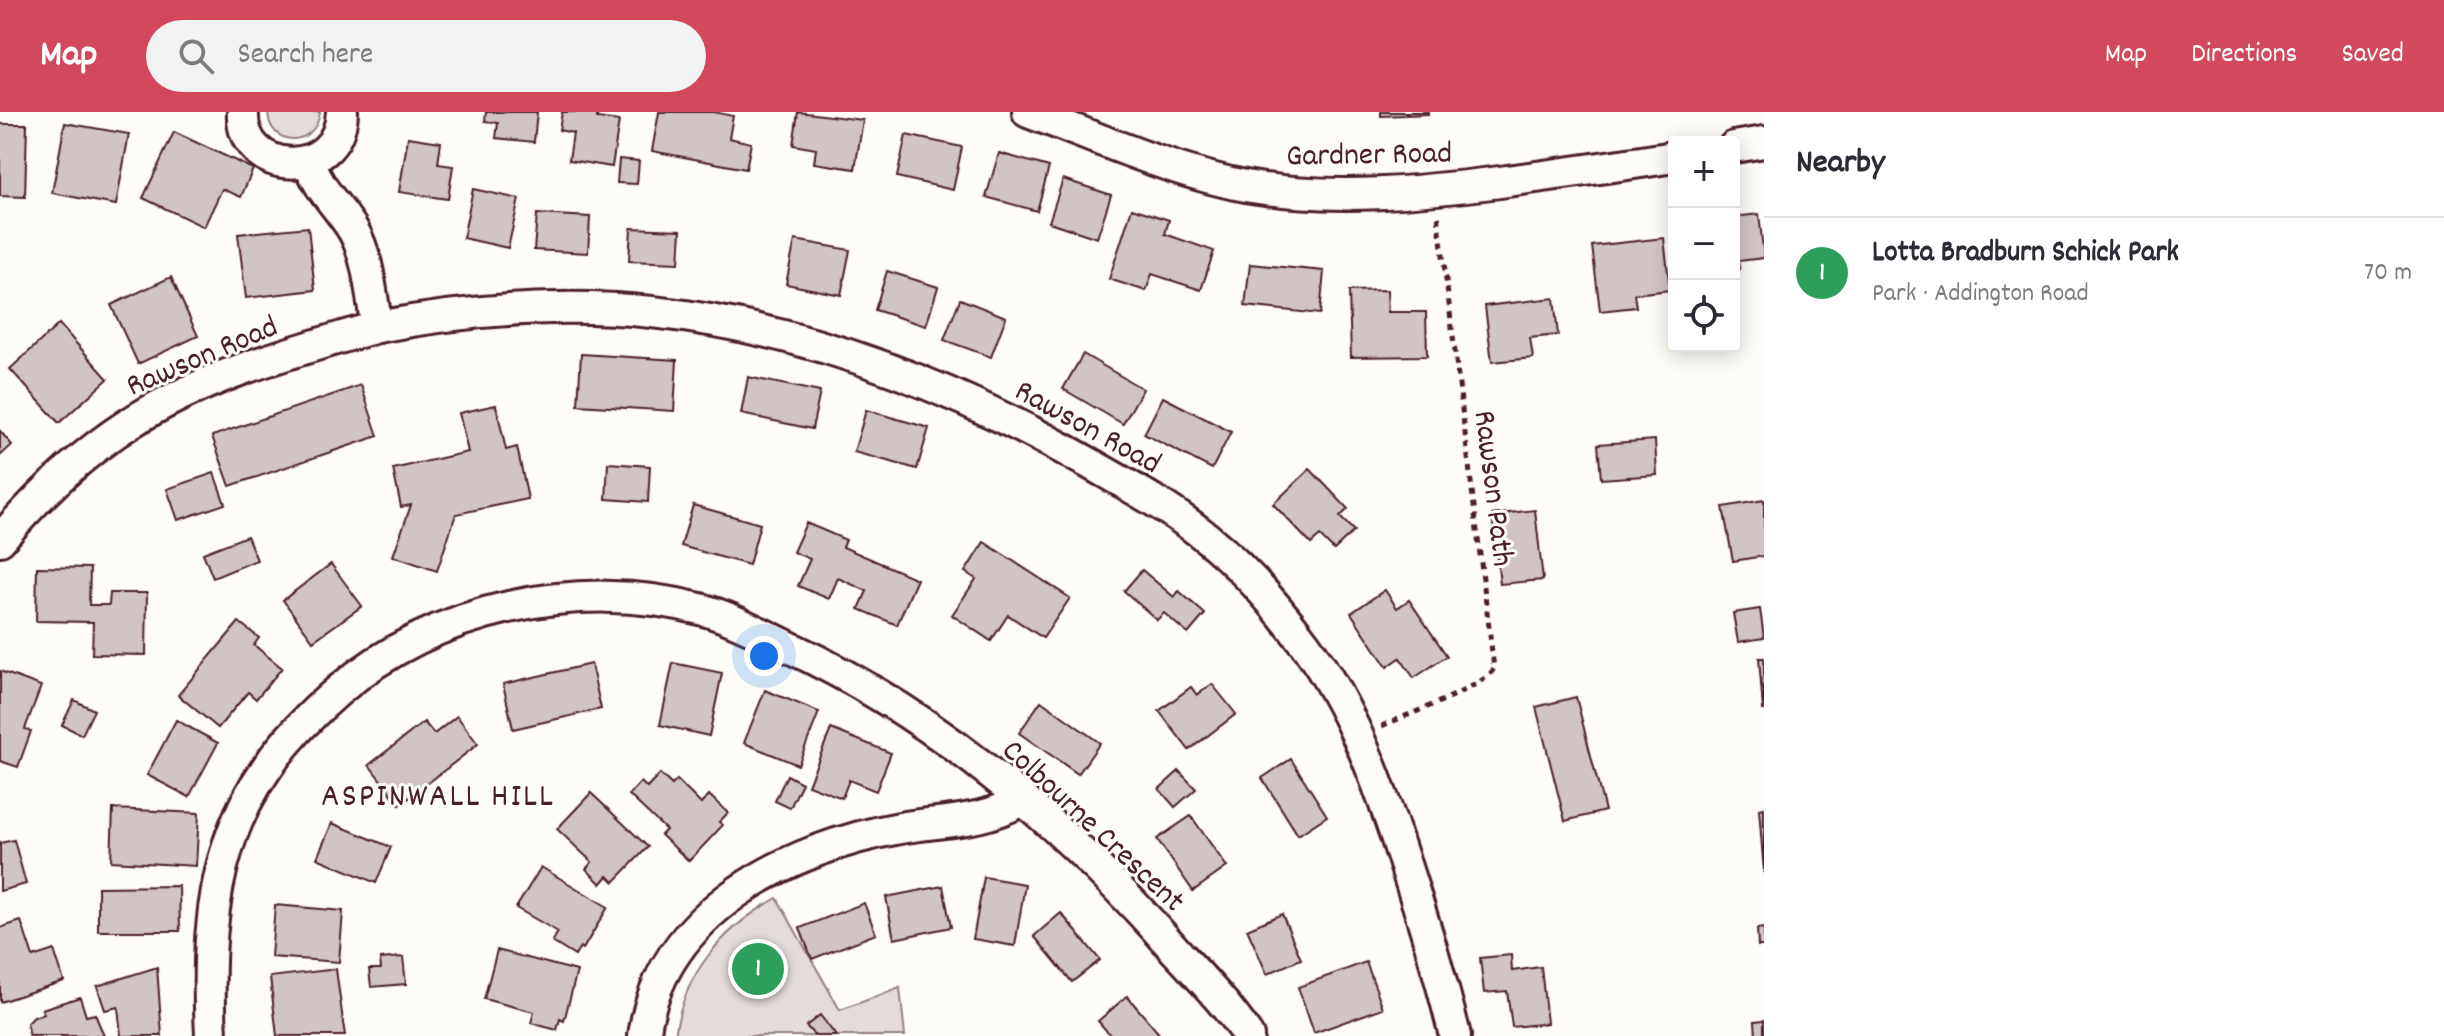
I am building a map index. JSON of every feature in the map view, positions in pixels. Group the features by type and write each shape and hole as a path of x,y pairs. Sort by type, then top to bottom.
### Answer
{"street":[{"path":"243,112 247,135 257,149 271,159 287,163 309,162 331,145 339,131 342,112"},
{"name":"Gardner Road","path":"1028,112 1189,171 1255,188 1329,194 1401,194 1668,158"},
{"path":"1740,146 1764,142"},
{"path":"309,162 319,186 354,232 377,327"},
{"name":"Rawson Road","path":"0,540 48,489 129,423 231,373 377,327 534,306 650,311 728,324 834,352 937,389 1038,435 1153,500 1205,537 1252,581 1307,647 1338,698 1388,810 1455,1036"},
{"name":"Colbourne Crescent","path":"211,1036 211,928 217,890 238,816 257,780 289,737 353,677 406,645 473,618 537,602 589,595 627,596 711,612 795,650 887,699 1024,799 1073,843 1158,929 1248,1036"},
{"path":"644,1036 654,993 678,949 711,912 749,883 840,843 902,828 980,818 1024,799"}],"path":[{"name":"Rawson Path","path":"1386,724 1490,677 1494,668 1435,190"}],"shaded area":[{"path":"268,112 320,112 317,124 310,132 293,139 276,132 270,124"},
{"path":"777,898 840,1010 900,988 905,1036 675,1036 687,992 709,955 739,924"}],"building":[{"path":"486,112 537,112 534,142 496,138 498,123 485,121"},
{"path":"562,112 598,112 597,118 619,121 612,167 569,160 573,133 559,130"},
{"path":"659,112 714,112 733,116 729,138 751,143 746,169 652,151"},
{"path":"798,112 863,120 855,169 814,163 816,149 793,145"},
{"path":"1381,112 1428,112 1428,114 1381,116"},
{"path":"65,123 129,134 116,205 52,193"},
{"path":"0,124 27,124 25,197 0,196"},
{"path":"174,132 253,169 241,197 222,189 204,227 143,198"},
{"path":"906,135 962,147 953,190 897,177"},
{"path":"408,137 441,142 438,164 453,166 448,199 399,192"},
{"path":"999,153 1049,167 1037,211 986,197"},
{"path":"619,159 639,161 637,184 617,183"},
{"path":"1063,179 1111,195 1097,238 1049,222"},
{"path":"473,189 519,199 508,248 463,238"},
{"path":"1132,208 1169,220 1165,234 1214,251 1201,290 1152,274 1146,291 1109,279"},
{"path":"537,214 590,217 588,253 534,250"},
{"path":"1759,214 1764,258 1740,261 1740,216"},
{"path":"308,227 315,290 246,298 238,234"},
{"path":"631,228 681,230 679,263 629,261"},
{"path":"1664,238 1668,290 1634,294 1636,307 1600,311 1592,246"},
{"path":"795,240 850,250 841,295 786,284"},
{"path":"1250,264 1324,271 1320,314 1245,306"},
{"path":"887,271 938,287 926,326 875,310"},
{"path":"171,277 198,336 138,364 111,305"},
{"path":"1387,290 1388,312 1426,312 1427,356 1351,357 1349,291"},
{"path":"1554,298 1558,335 1530,338 1533,358 1492,362 1485,306"},
{"path":"960,299 1006,317 991,357 944,340"},
{"path":"59,324 108,379 59,423 10,369"},
{"path":"581,354 677,360 674,411 578,405"},
{"path":"1083,354 1143,389 1123,424 1063,389"},
{"path":"748,377 820,392 812,429 741,414"},
{"path":"361,385 378,436 230,486 212,436"},
{"path":"1163,397 1231,432 1212,469 1144,434"},
{"path":"496,405 506,450 517,447 528,499 456,514 437,571 393,556 411,505 401,507 393,469 468,452 459,413"},
{"path":"866,410 929,428 917,469 854,452"},
{"path":"0,431 12,445 0,456"},
{"path":"1655,440 1657,475 1601,479 1598,444"},
{"path":"608,463 650,466 648,502 606,499"},
{"path":"1310,469 1348,509 1340,517 1354,531 1334,550 1320,536 1311,544 1273,504"},
{"path":"214,473 225,504 178,520 167,489"},
{"path":"1764,500 1764,556 1733,561 1723,507"},
{"path":"693,505 760,524 749,565 681,546"},
{"path":"1535,510 1543,580 1500,584 1492,515"},
{"path":"806,523 846,540 843,547 917,579 897,625 859,609 867,591 838,578 829,599 798,586 810,559 793,552"},
{"path":"247,536 257,560 213,578 203,553"},
{"path":"984,542 1070,598 1043,638 1008,615 991,641 952,615 976,579 965,572"},
{"path":"331,564 362,606 313,641 283,600"},
{"path":"37,567 90,568 89,605 109,605 110,593 147,593 146,655 92,654 93,622 36,621"},
{"path":"1142,570 1174,597 1179,591 1205,614 1188,634 1164,613 1157,620 1124,591"},
{"path":"1385,590 1397,608 1409,600 1447,656 1414,678 1400,658 1387,667 1351,613"},
{"path":"1760,609 1764,638 1738,642 1733,613"},
{"path":"239,622 259,638 254,645 282,668 256,699 248,692 218,728 178,695"},
{"path":"1759,658 1764,658 1764,710 1763,710"},
{"path":"673,663 722,673 709,736 660,725"},
{"path":"591,664 601,709 513,729 503,684"},
{"path":"0,671 41,686 25,729 31,731 18,767 0,761"},
{"path":"1212,684 1236,714 1189,750 1159,711 1191,687 1197,695"},
{"path":"765,690 819,712 798,765 744,743"},
{"path":"1576,697 1605,811 1565,821 1536,707"},
{"path":"74,700 94,710 82,735 62,725"},
{"path":"1041,701 1100,743 1078,774 1019,733"},
{"path":"457,716 478,744 400,805 369,765 424,722 434,734"},
{"path":"176,720 218,743 189,797 147,775"},
{"path":"831,729 891,753 876,791 849,780 842,798 808,785"},
{"path":"1291,759 1327,816 1298,835 1262,778"},
{"path":"1179,771 1196,789 1175,807 1159,789"},
{"path":"660,774 672,785 677,780 701,804 709,795 728,813 719,822 723,825 689,861 661,835 666,830 629,795 641,782 647,788"},
{"path":"787,775 802,783 790,808 775,801"},
{"path":"591,793 648,847 614,882 608,876 601,884 586,869 592,862 557,829"},
{"path":"1764,808 1764,873 1759,809"},
{"path":"113,809 199,813 196,866 111,861"},
{"path":"1191,816 1227,867 1193,891 1157,839"},
{"path":"332,823 391,847 376,883 317,858"},
{"path":"14,840 26,884 0,891 0,843"},
{"path":"541,867 608,907 583,949 580,947 575,956 552,942 558,932 516,908"},
{"path":"984,877 1025,884 1015,946 973,939"},
{"path":"179,886 180,931 98,931 98,887"},
{"path":"943,886 951,927 894,939 886,897"},
{"path":"864,903 876,934 812,959 800,928"},
{"path":"275,905 343,911 339,962 271,957"},
{"path":"1061,913 1100,960 1072,982 1034,936"},
{"path":"1282,914 1301,959 1267,974 1247,929"},
{"path":"21,921 33,957 54,950 64,981 0,1002 0,928"},
{"path":"1764,928 1764,946 1758,946 1757,929"},
{"path":"497,950 577,971 564,1021 560,1019 557,1030 531,1023 534,1012 484,999"},
{"path":"1511,955 1512,971 1541,967 1547,1023 1512,1027 1507,991 1484,993 1480,958"},
{"path":"403,957 406,984 371,987 369,969 381,969 380,959"},
{"path":"1366,962 1383,1008 1314,1033 1298,987"},
{"path":"157,967 162,1036 121,1036 118,1007 105,1010 97,986"},
{"path":"336,969 345,1036 277,1036 270,977"},
{"path":"1127,996 1161,1036 1111,1036 1098,1021"},
{"path":"80,997 86,1016 95,1014 104,1036 29,1036 27,1024 34,1017 44,1014 42,1009"},
{"path":"820,1015 836,1036 815,1036 806,1026"},
{"path":"1764,1020 1764,1036 1756,1036 1755,1021"}],"place":[{"name":"Lotta Bradburn Schick Park","path":"758,969"}],"district":[{"name":"ASPINWALL HILL","path":"438,793"}]}
